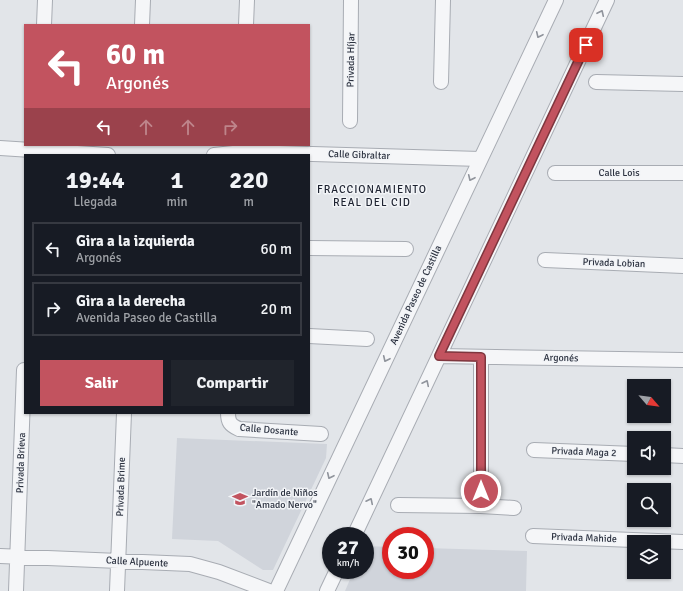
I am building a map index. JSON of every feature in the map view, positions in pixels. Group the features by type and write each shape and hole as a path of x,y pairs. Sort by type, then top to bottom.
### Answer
{"street":[{"path":"44,24 45,0"},
{"path":"142,24 143,0"},
{"path":"246,24 247,0"},
{"name":"Privada Híjar","path":"350,121 351,0"},
{"path":"441,82 443,0"},
{"name":"Avenida Paseo de Castilla","path":"276,591 556,0"},
{"path":"358,527 607,0"},
{"path":"596,82 683,84"},
{"path":"0,148 30,152 82,154"},
{"name":"Calle Gibraltar","path":"221,154 243,151 480,159"},
{"name":"Calle Lois","path":"555,173 683,174"},
{"path":"310,248 406,250"},
{"name":"Privada Lobian","path":"545,260 683,266"},
{"path":"310,336 367,339"},
{"name":"Argonés","path":"439,356 683,360"},
{"path":"481,357 481,506"},
{"name":"Privada Brieva","path":"16,591 24,370"},
{"name":"Privada Brime","path":"117,591 124,414"},
{"name":"Calle Dosante","path":"228,414 228,420 232,426 239,428 321,434"},
{"name":"Privada Maga 2","path":"534,450 627,454"},
{"path":"671,455 683,456"},
{"path":"398,505 514,508"},
{"name":"Privada Mahide","path":"534,536 683,542"},
{"name":"Calle Alpuente","path":"0,556 190,564 219,572 270,591"},
{"path":"327,591 333,579"}],"shaded area":[{"name":"Jardín de Niños \"Amado Nervo\"","path":"177,438 327,444 326,458 273,570 263,570 218,541 172,539"},
{"path":"374,546 382,547 382,579 434,579 434,548 527,551 526,591 345,591 350,579 374,579"}],"place":[{"name":"Jardín de Niños \"Amado Nervo\"","path":"240,499"}],"district":[{"name":"FRACCIONAMIENTO REAL DEL CID","path":"372,195"}],"route":[{"path":"481,491 481,357 439,356 586,45"}]}
